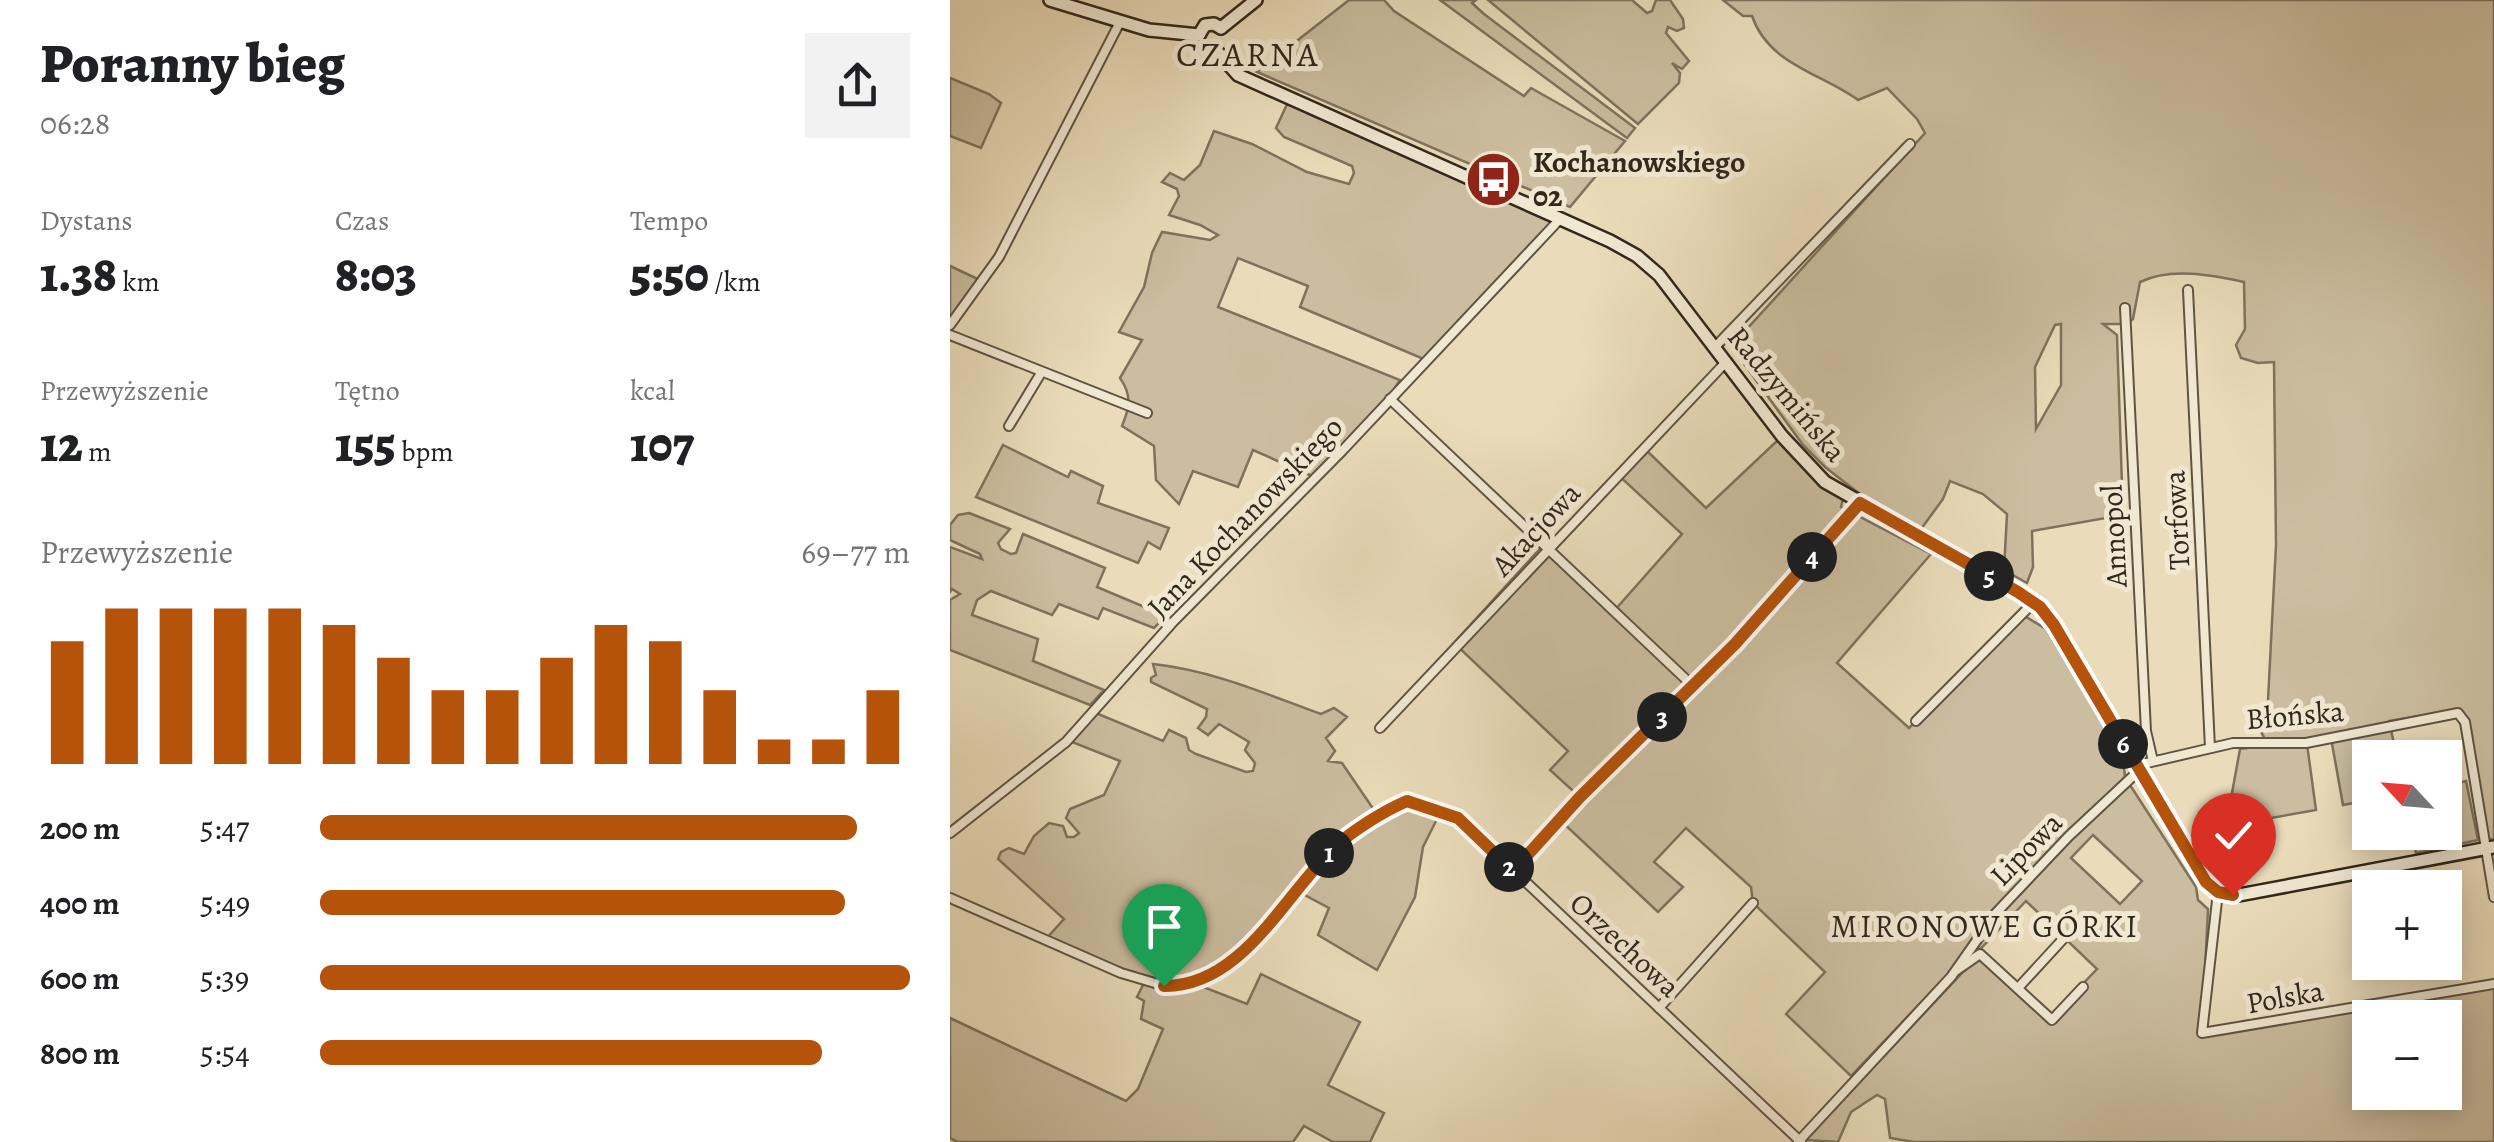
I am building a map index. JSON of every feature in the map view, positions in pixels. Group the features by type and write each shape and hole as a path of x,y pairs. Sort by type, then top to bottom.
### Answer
{"street":[{"path":"1050,0 1149,30 1199,35"},
{"path":"1221,28 1256,0"},
{"path":"950,325 999,257 1120,22"},
{"path":"1199,35 1206,25 1221,28"},
{"path":"1199,35 1203,46 1214,48 1223,40 1221,28"},
{"name":"Radzymińska","path":"1214,48 1238,75 1560,218 1646,263 1825,482 2034,602 2054,625 2206,882 2218,892"},
{"path":"1715,348 1910,144"},
{"name":"Jana Kochanowskiego","path":"950,834 1066,742 1173,622 1560,218"},
{"name":"Torfowa","path":"2188,290 2210,748"},
{"name":"Annopol","path":"2125,308 2146,731 2153,762"},
{"path":"950,335 1147,413"},
{"name":"Akacjowa","path":"1380,728 1726,362"},
{"path":"1009,426 1041,373"},
{"path":"1390,399 1694,686"},
{"path":"1513,871 1580,797 1694,686 1860,503"},
{"path":"1916,721 2034,602"},
{"name":"Błońska","path":"2138,769 2233,743 2306,743 2458,713 2465,722 2490,848"},
{"name":"Lipowa","path":"1800,1142 1958,970 1996,912 2138,769"},
{"name":"Orzechowa","path":"950,898 1122,974 1164,986 1183,986 1216,975 1240,954 1332,850 1407,801 1458,818 1800,1142"},
{"path":"2218,892 2239,894 2490,848 2494,897"},
{"name":"Polska","path":"2218,892 2202,1034 2494,984"},
{"path":"1658,1008 1753,902"},
{"path":"2064,938 2018,988 2052,1020 2083,986"},
{"name":"Lipowa","path":"1958,970 1980,954 2018,988"}],"shaded area":[{"path":"1349,0 1384,0 1394,11 1524,96 1531,88 1625,141 1570,207 1257,72"},
{"path":"1440,0 1476,0 1472,3 1484,14 1635,128 1627,138"},
{"path":"1488,0 1632,0 1647,13 1656,0 1670,0 1683,19 1684,28 1677,31 1668,27 1666,33 1689,61 1682,69 1672,63 1680,73 1679,83 1638,124"},
{"path":"1723,0 2494,0 2494,840 2487,838 2466,719 2463,712 2454,710 2389,721 2393,740 2352,740 2352,803 2343,805 2331,738 2307,744 2316,810 2226,826 2240,749 2286,742 2265,739 2258,727 2268,700 2276,545 2274,362 2241,358 2236,345 2245,329 2244,282 2192,274 2152,277 2140,282 2133,319 2126,324 2103,324 2117,335 2123,515 2032,531 2033,567 2027,583 2004,570 2007,514 1983,494 1950,481 1943,499 1921,529 1865,498 1803,445 1737,354 1736,341 1925,133 1887,88 1858,100 1783,57 1760,33 1752,16 1743,16","holes":["2061,324 2061,385 2036,429 2035,367 2055,325"]},
{"path":"950,78 1001,103 981,148 950,136"},
{"path":"1290,98 1559,220 1426,360 1300,307 1308,286 1238,258 1218,307 1400,380 1386,402 1314,477 1253,450 1238,487 1193,471 1179,504 1156,480 1154,446 1122,426 1128,401 1120,378 1142,340 1119,332 1144,287 1162,232 1210,240 1218,235 1169,215 1179,196 1177,189 1162,182 1170,173 1184,180 1200,165 1214,131 1252,144 1307,172 1349,184 1354,173 1352,166 1284,137 1276,128"},
{"path":"950,266 982,281 950,320"},
{"path":"1779,439 1829,491 1843,498 1841,507 1931,554 1837,663 1909,728 2023,615 2046,629 2123,757 2125,777 2024,877 1976,933 1950,972 1851,1076 1786,1014 1825,972 1753,903 1751,887 1686,828 1654,862 1683,887 1658,912 1561,821 1582,799 1550,770 1568,751 1454,643 1544,544 1614,611 1682,534 1616,473 1642,446 1706,508"},
{"path":"1003,445 1068,477 1071,471 1103,486 1098,503 1169,528 1160,549 1148,542 1138,563 976,497"},
{"path":"969,513 1010,529 998,543 1001,549 1016,553 1023,534 1105,568 1097,587 1166,616 1154,628 1103,608 1098,619 1059,604 1052,615 991,591 977,600 972,615 1038,639 1033,661 1104,690 1090,705 950,650 950,600 960,594 952,589 950,592 950,547 982,559 980,554 950,540 950,525 958,515"},
{"path":"1153,664 1217,677 1321,714 1334,708 1347,717 1326,738 1335,751 1328,761 1342,763 1376,813 1331,844 1272,912 1228,954 1203,969 1176,978 1135,976 1046,939 1064,919 998,859 1009,848 1024,854 1034,836 1049,823 1063,826 1067,837 1079,833 1066,818 1070,809 1104,795 1120,761 1072,742 1096,713 1163,741 1169,730 1186,738 1189,750 1196,754 1253,771 1255,763 1245,750 1249,742 1219,724 1208,735 1198,728 1207,709 1151,682 1156,675"},
{"path":"2466,781 2478,840 2462,843 2462,782"},
{"path":"2130,785 2196,887 2198,900 2208,909 2202,1033 2352,1007 2352,1110 2462,1110 2462,1000 2395,1000 2494,983 2494,1142 1914,1142 1890,1138 1885,1099 1877,1095 1851,1112 1838,1142 1805,1140 1980,958 2048,1020 2097,969 2026,901 1970,960 1966,958 2016,894","holes":["2093,835 2142,881 2120,904 2071,858"]},
{"path":"1408,802 1429,812 1436,821 1423,847 1415,897 1377,970 1318,935 1329,908 1301,893 1336,846"},
{"path":"1261,974 1360,1022 1328,1085 1384,1113 1370,1142 1333,1142 1304,1126 1293,1142 958,1142 950,1138 950,1018 1126,1101 1138,1089 1163,1029 1141,1019 1144,1001 1137,997 1144,983 1193,983 1247,1004"}],"place":[{"name":"Kochanowskiego 02","path":"1494,179"}],"district":[{"name":"CZARNA","path":"1248,54"},
{"name":"MIRONOWE GÓRKI","path":"1985,926"}],"route":[{"path":"1164,986 1183,986 1216,975 1240,954 1340,842 1407,801 1458,818 1513,871 1580,797 1735,644 1860,503 2040,607 2206,882 2218,892 2233,895"}]}
